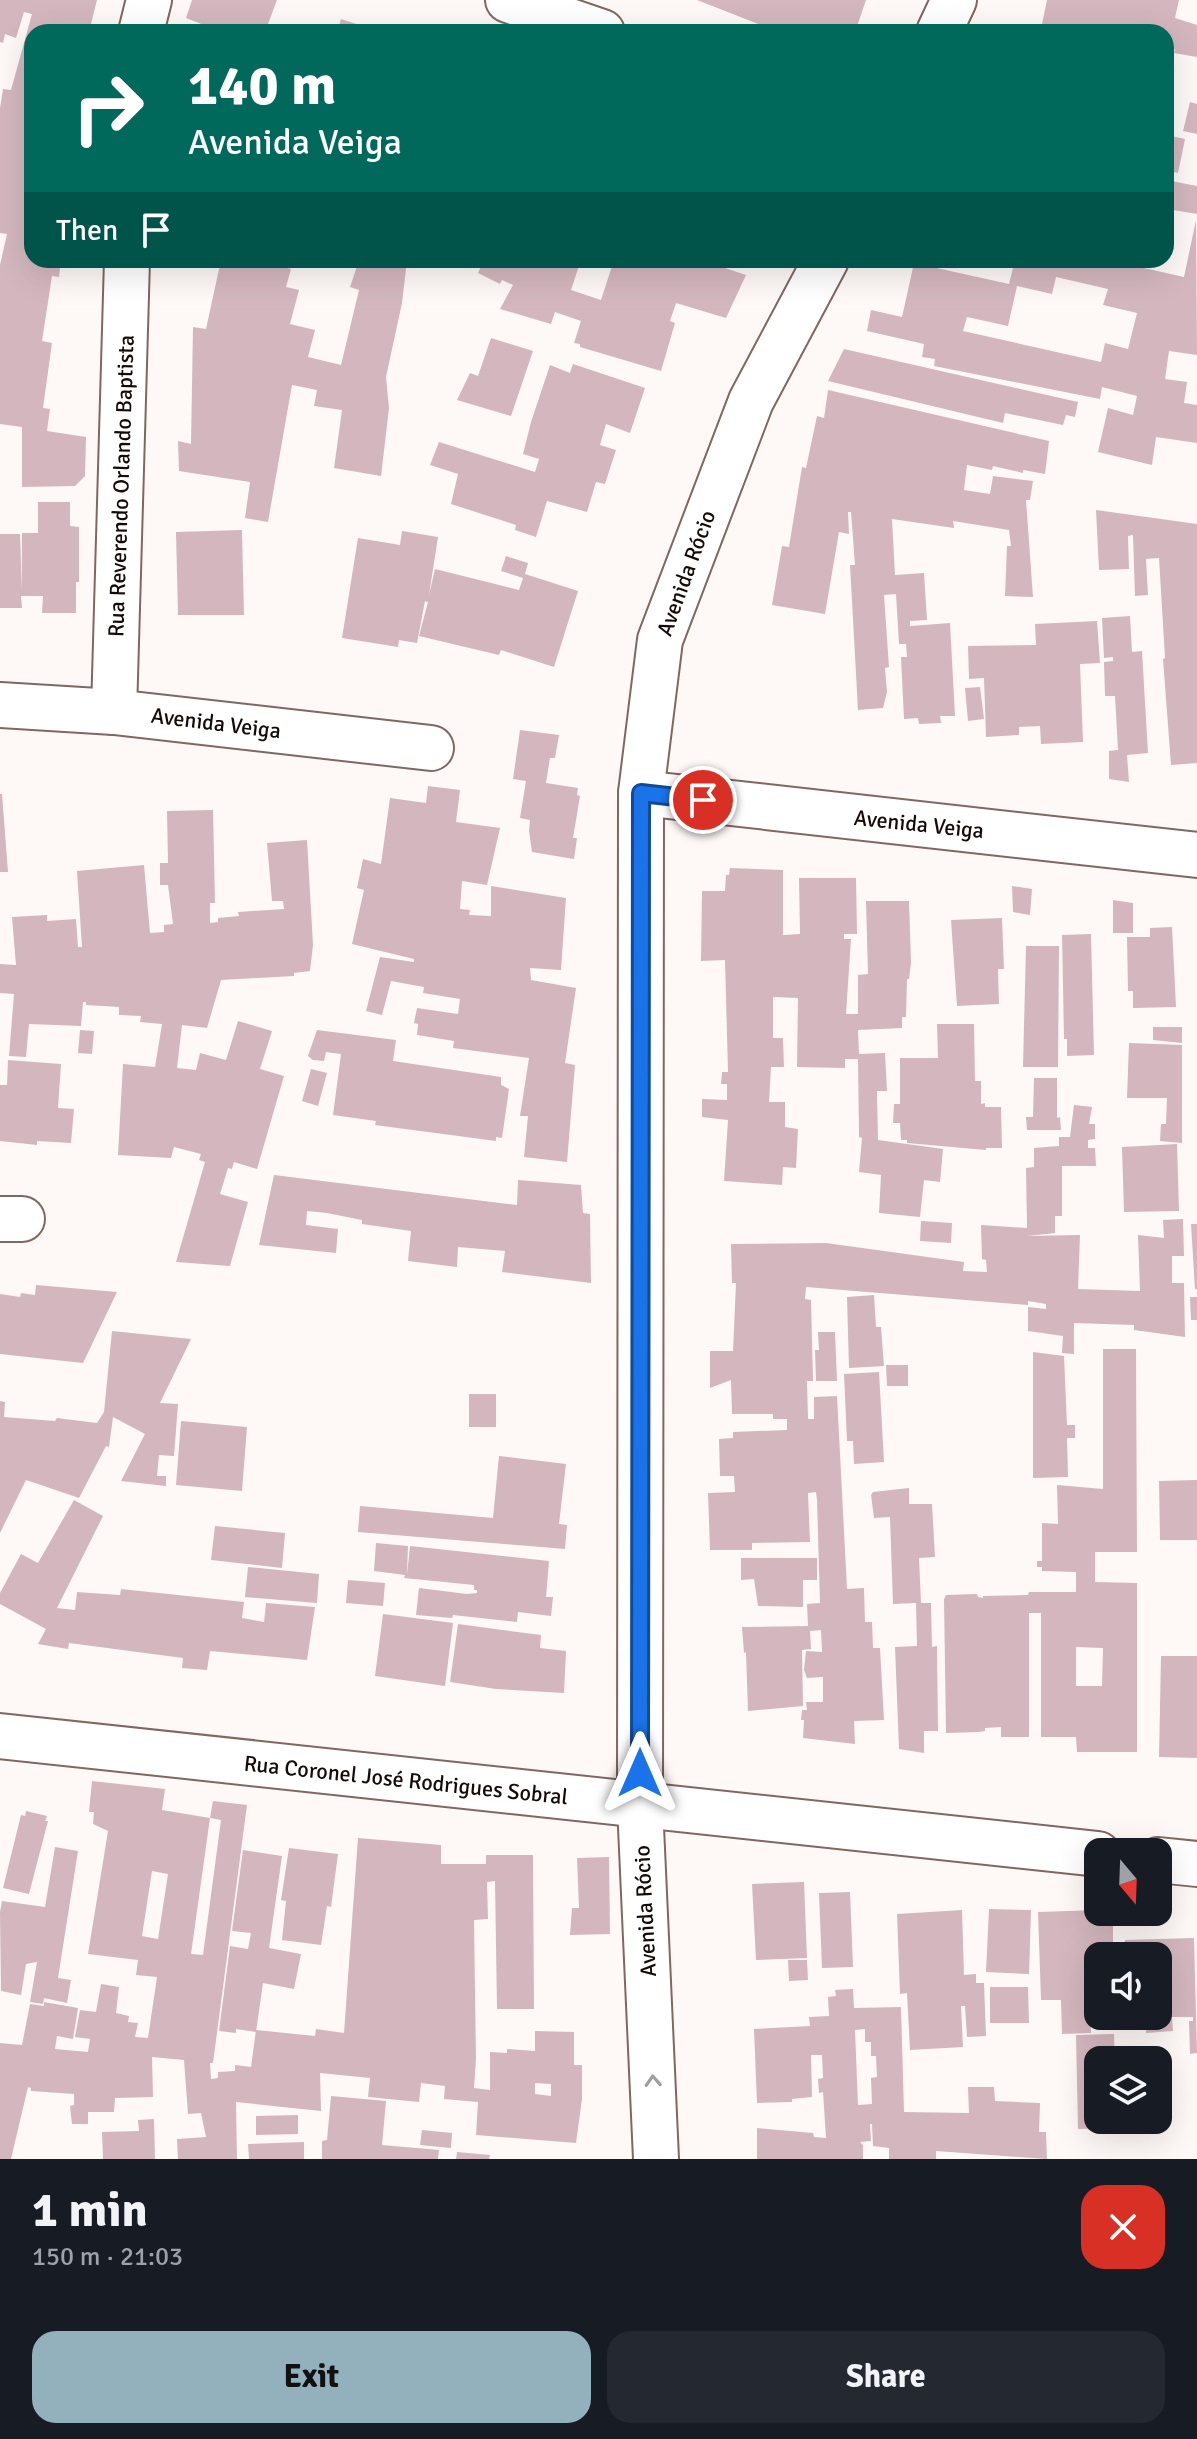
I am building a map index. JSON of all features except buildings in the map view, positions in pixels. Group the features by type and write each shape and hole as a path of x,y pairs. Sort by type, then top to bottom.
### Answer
{"street":[{"path":"143,24 149,0"},
{"path":"508,0 578,24"},
{"path":"943,24 954,0"},
{"name":"Rua Reverendo Orlando Baptista","path":"114,712 127,268"},
{"name":"Avenida Rócio","path":"656,2159 640,1805 641,793 660,640 751,401 822,268"},
{"name":"Avenida Veiga","path":"0,705 114,712 431,748"},
{"name":"Avenida Veiga","path":"641,793 1197,855"},
{"name":"Rua Coronel José Rodrigues Sobral","path":"0,1736 1084,1853"},
{"path":"1172,1861 1197,1864"}],"route":[{"path":"640,1773 641,793 703,800"}]}
